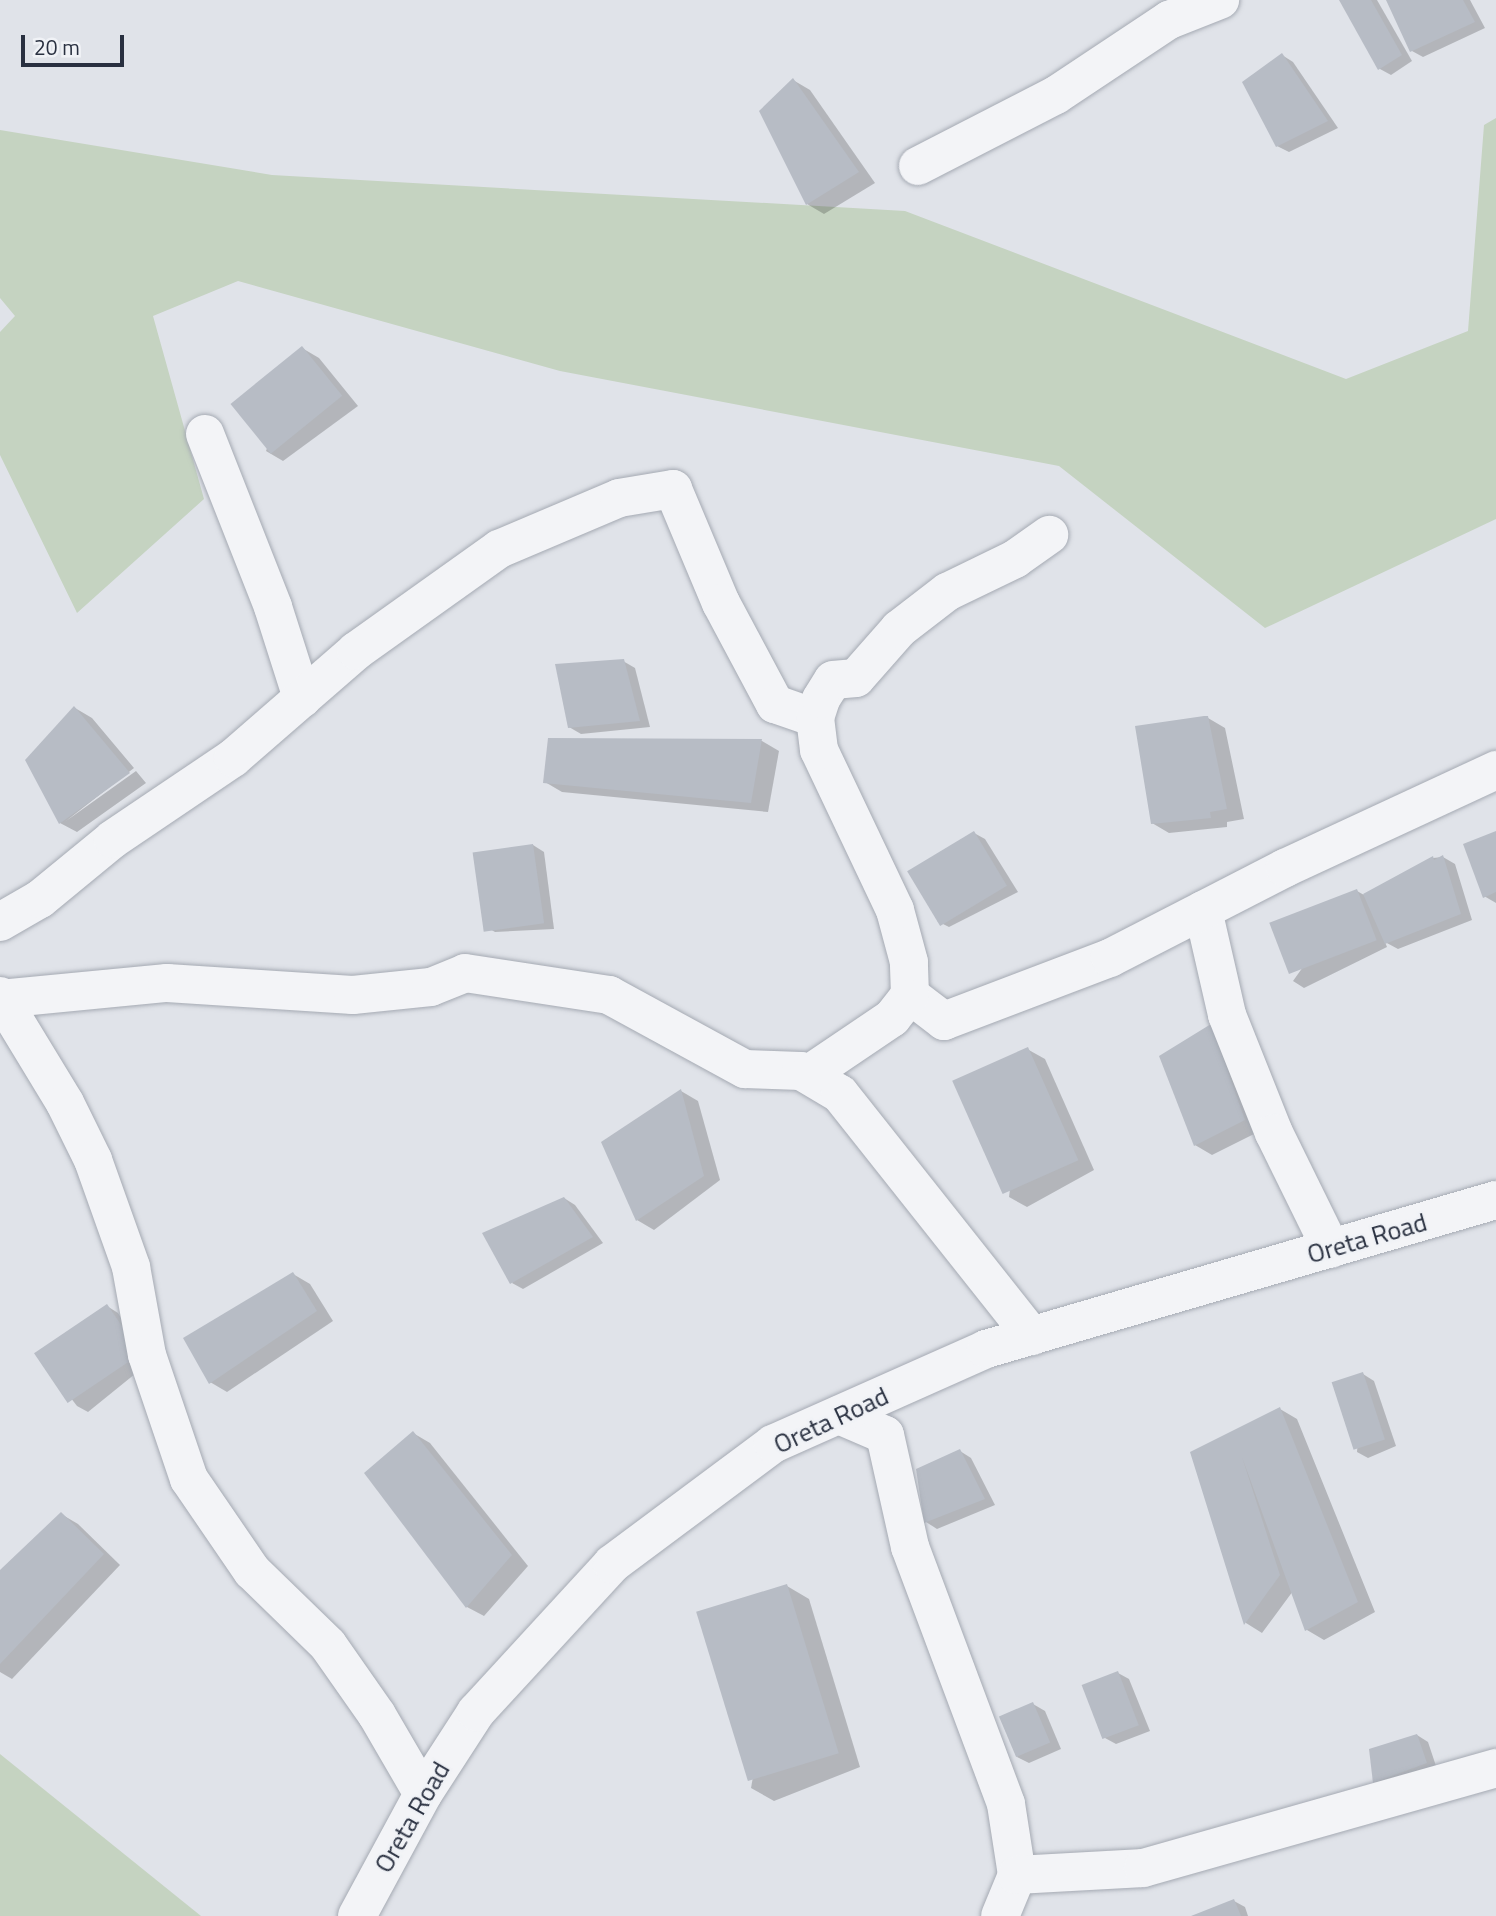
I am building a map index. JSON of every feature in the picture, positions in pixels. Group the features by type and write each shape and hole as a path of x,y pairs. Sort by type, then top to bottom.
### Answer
{"street":[{"path":"918,166 1056,95 1169,20 1220,0"},
{"path":"205,434 265,583 302,698"},
{"path":"0,922 40,899 113,839 233,758 356,651 499,549 619,498 673,489 721,603 775,704 815,718"},
{"path":"809,1074 892,1018 910,995 908,962 895,909 819,750 815,718 833,680 856,678 899,629 947,592 1015,559 1049,535"},
{"path":"910,995 944,1021 1110,958 1203,910 1496,770"},
{"path":"1203,910 1227,1015 1274,1133 1331,1249"},
{"path":"423,1794 377,1715 328,1645 252,1571 189,1479 147,1355 128,1258 93,1160 1,998 167,983 353,995 431,987 465,974 609,995 745,1069 809,1074 840,1094 1032,1336"},
{"name":"Oreta Road","path":"357,1916 423,1794 476,1712 612,1564 773,1444 986,1349 1496,1200"},
{"path":"839,1415 885,1435 910,1547 1006,1804 1017,1875 1000,1916"},
{"path":"1017,1875 1143,1868 1496,1768"}],"green space":[{"path":"1496,118 1496,519 1265,628 1059,466 560,371 238,281 153,316 204,499 77,613 0,455 0,332 15,316 0,298 0,130 272,175 905,211 1346,379 1468,331 1484,125"},
{"path":"0,1754 201,1916 0,1916"}],"building":[{"path":"1339,0 1371,0 1402,55 1378,70"},
{"path":"1386,0 1463,0 1475,22 1410,52"},
{"path":"1282,53 1328,121 1276,147 1242,82"},
{"path":"793,78 859,172 806,205 759,111"},
{"path":"302,346 342,396 271,454 231,404"},
{"path":"624,659 640,721 568,728 555,664"},
{"path":"74,706 130,773 59,824 25,760"},
{"path":"1208,716 1227,809 1210,812 1211,818 1151,824 1135,726"},
{"path":"548,738 762,739 751,803 543,783"},
{"path":"974,831 1007,886 940,926 907,871"},
{"path":"1496,831 1496,892 1483,898 1463,844"},
{"path":"533,844 544,923 484,932 473,852"},
{"path":"1443,855 1461,914 1385,944 1363,894 1433,856 1434,860"},
{"path":"1357,889 1377,940 1289,974 1269,923"},
{"path":"1211,1024 1245,1120 1194,1146 1159,1056"},
{"path":"1028,1047 1078,1160 1003,1194 952,1081"},
{"path":"681,1089 704,1176 636,1221 601,1142"},
{"path":"564,1197 593,1237 510,1284 482,1233"},
{"path":"293,1272 317,1311 209,1384 183,1338"},
{"path":"107,1304 141,1354 68,1403 34,1353"},
{"path":"1363,1372 1385,1440 1354,1450 1332,1382"},
{"path":"1280,1407 1358,1602 1305,1631 1242,1457 1280,1575 1244,1625 1190,1452"},
{"path":"413,1431 512,1555 466,1608 364,1473"},
{"path":"960,1449 985,1499 924,1523 916,1469"},
{"path":"61,1512 104,1554 0,1664 0,1570"},
{"path":"787,1584 839,1753 748,1781 696,1612"},
{"path":"1118,1671 1139,1725 1102,1739 1082,1685"},
{"path":"1033,1702 1050,1743 1016,1757 999,1716"},
{"path":"1417,1734 1427,1763 1373,1783 1369,1749"},
{"path":"1234,1899 1241,1916 1191,1916"}]}
